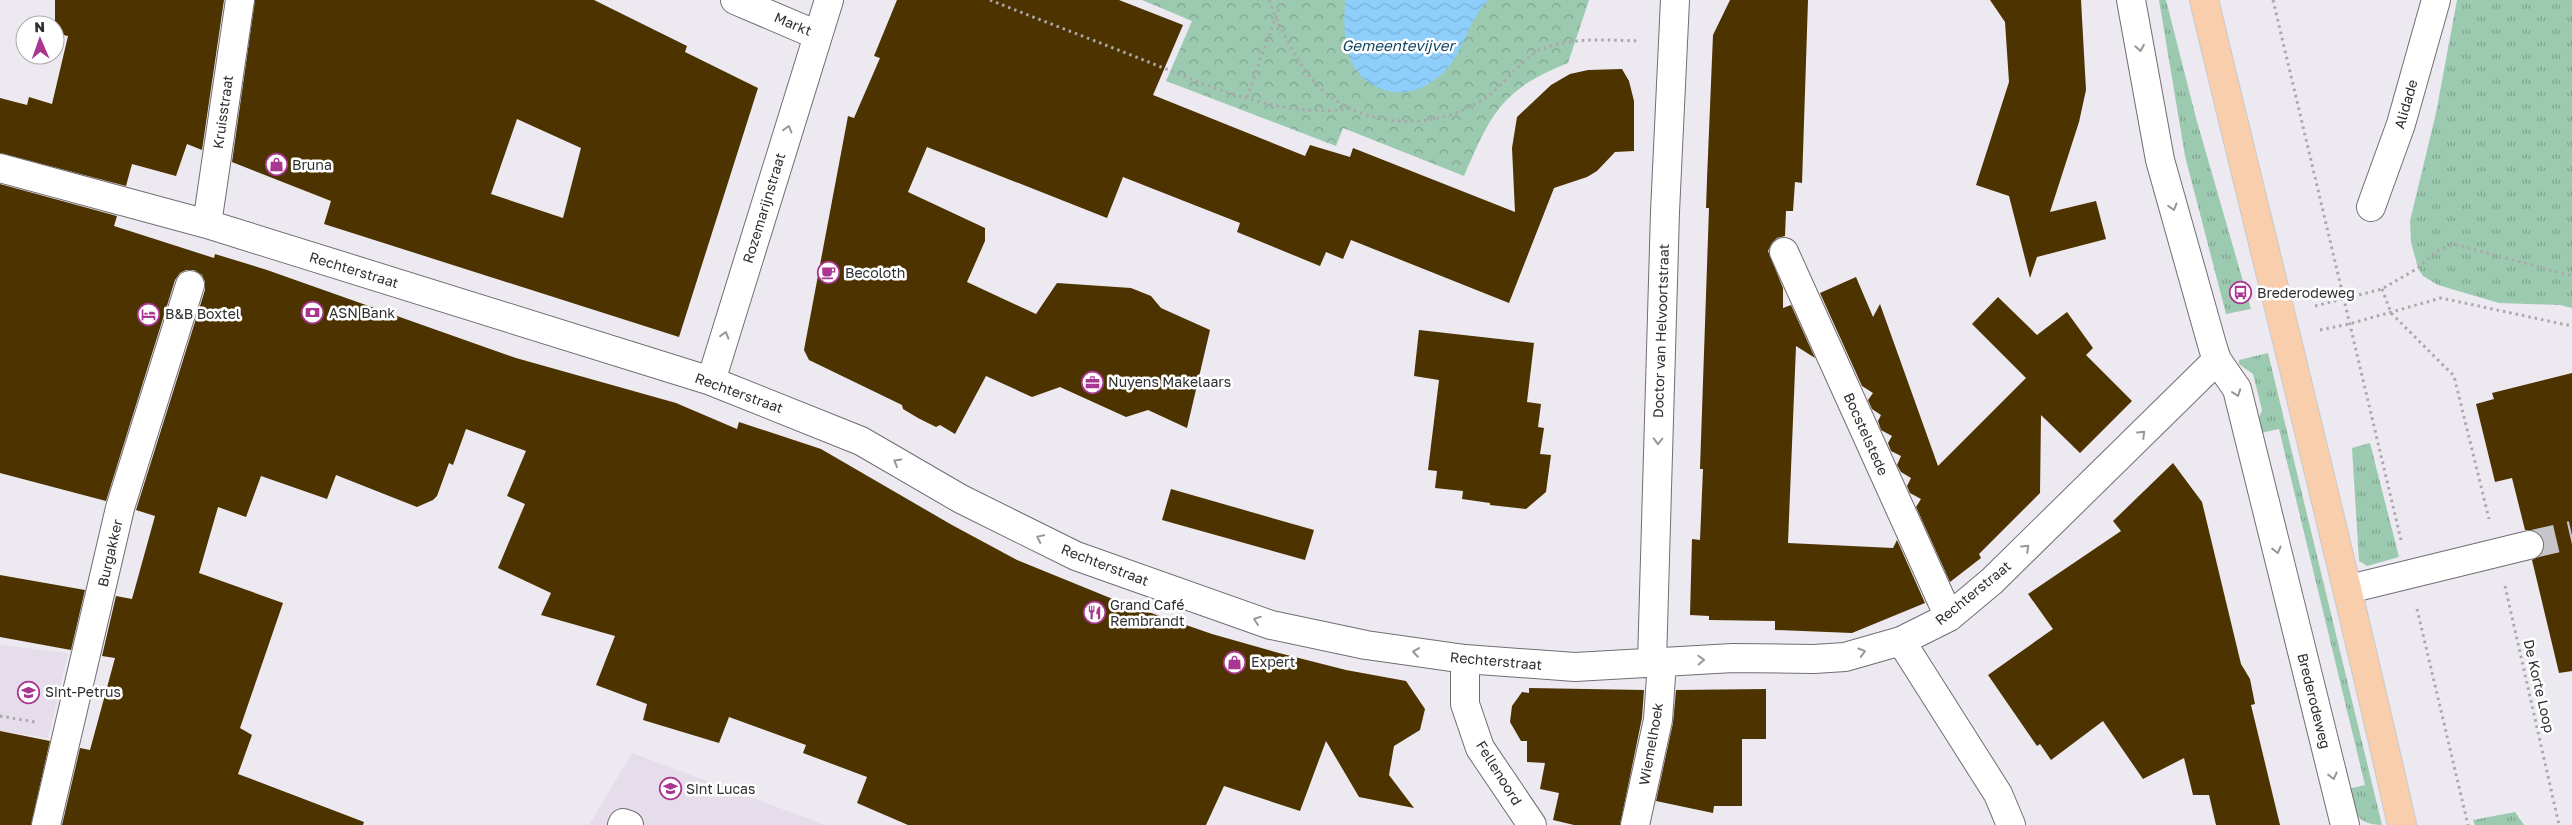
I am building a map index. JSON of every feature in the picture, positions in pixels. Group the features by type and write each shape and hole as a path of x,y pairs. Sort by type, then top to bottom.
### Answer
{"main road":[{"path":"2204,0 2282,326 2349,589 2402,825"}],"street":[{"name":"Kruisstraat","path":"207,224 240,0"},
{"name":"Markt","path":"735,0 817,35 829,0"},
{"name":"Doctor van Helvoortstraat","path":"1657,662 1655,564 1661,339 1675,0"},
{"name":"Brederodeweg","path":"2131,0 2160,160 2217,360 2237,390 2345,825"},
{"name":"Alidade","path":"2371,207 2401,124 2436,0"},
{"name":"Rozemarijnstraat","path":"711,381 817,35"},
{"name":"Rechterstraat","path":"0,168 207,224 711,381 861,441 960,500 1085,560 1271,625 1366,645 1465,659 1575,667 1733,658 1814,659 1845,657 1902,641 1948,617 1992,581 2217,360"},
{"name":"Bocstelstede","path":"1784,252 1948,617"},
{"name":"Burgakker","path":"46,825 120,508 190,286"},
{"path":"2349,589 2528,545"},
{"path":"1902,641 1998,794 2011,825"},
{"name":"Fellenoord","path":"1465,659 1465,704 1480,748 1532,825"},
{"name":"Wiemelhoek","path":"1635,825 1658,720 1657,662"},
{"path":"622,825 623,823 629,825"}],"path":[{"path":"990,0 1207,85 1247,98 1300,111 1324,112 1349,109"},
{"path":"1269,0 1275,18 1294,52 1319,87 1349,109 1384,120 1417,122 1442,116 1488,96 1540,50 1563,43 1587,40 1673,41"},
{"path":"1247,98 1282,0"},
{"path":"2273,0 2468,825"},
{"path":"2282,326 2343,299 2382,289 2418,268 2435,252 2454,244 2572,276"},
{"path":"2382,289 2391,312"},
{"path":"2282,326 2349,324 2441,298 2572,326"},
{"name":"De Korte Loop","path":"2391,312 2454,376 2497,552 2559,825"}],"shaded area":[{"name":"Sint-Petrus","path":"0,645 68,653 48,738 0,731"},
{"name":"Sint Lucas","path":"632,753 825,825 589,825"}],"green space":[{"path":"1142,0 1589,0 1568,63 1528,83 1501,106 1482,135 1464,176 1343,128 1336,146 1166,81 1192,21"},
{"path":"2159,0 2166,0 2196,118 2251,309 2226,314 2185,156"},
{"path":"2457,0 2572,0 2572,308 2560,305 2499,303 2438,285 2423,276 2418,268 2411,242 2410,221 2436,113"},
{"path":"2268,353 2382,825 2361,819 2351,804 2348,789 2365,785 2279,429 2261,433 2257,423 2262,410 2253,374 2239,364 2239,360"},
{"path":"2370,443 2399,557 2367,566 2359,561 2352,448"},
{"path":"2515,812 2524,825 2475,825 2473,820"}],"water":[{"name":"Gemeentevijver","path":"1345,0 1488,0 1482,6 1449,67 1430,83 1408,92 1397,92 1373,85 1355,68 1350,58 1345,36"}],"building":[{"path":"55,0 224,0 202,150 187,144 176,176 132,164 126,186 0,153 0,98 27,105 29,97 52,104 61,65 65,65 65,49 68,36 65,35 65,15 55,15"},
{"path":"255,0 594,0 687,46 685,52 758,88 679,337 324,224 331,201 232,162","holes":["517,119 581,148 563,218 491,194"]},
{"path":"897,0 1119,0 1183,25 1153,95 1305,156 1310,145 1350,157 1353,148 1515,212 1512,148 1517,117 1551,85 1570,74 1588,70 1622,69 1629,81 1634,101 1634,151 1615,152 1597,171 1587,177 1554,188 1509,303 1351,240 1343,259 1326,252 1320,266 1237,232 1240,223 1123,177 1107,218 927,147 908,192 985,228 985,241 967,282 1036,314 1057,283 1131,288 1151,296 1161,308 1210,330 1187,428 1148,410 1126,417 1060,387 1032,397 986,376 955,434 940,425 936,427 918,418 903,409 902,405 809,360 804,350 848,116 854,118 880,58 874,56"},
{"path":"1730,0 1808,0 1802,183 1795,182 1793,211 1786,211 1785,236 1777,238 1768,251 1783,288 1783,308 1791,305 1815,358 1796,346 1788,543 1893,548 1897,540 1925,603 1852,633 1775,630 1775,621 1709,620 1709,616 1690,615 1692,539 1700,540 1703,469 1700,469 1709,208 1706,208 1713,35"},
{"path":"1990,0 2081,0 2086,90 2079,122 2050,212 2096,201 2106,239 2037,257 2030,278 2009,196 1976,185 2009,82 2005,22"},
{"path":"0,184 117,216 114,226 214,258 215,254 267,270 516,358 676,403 737,429 739,422 821,449 952,525 1017,560 1125,604 1212,634 1279,653 1346,670 1406,681 1425,709 1420,730 1394,746 1389,775 1414,808 1359,797 1326,741 1300,811 1224,786 1206,825 908,825 857,803 867,777 803,753 806,745 729,717 719,743 643,720 647,704 596,685 615,636 541,615 551,593 498,568 525,504 507,496 526,451 466,429 453,465 449,463 437,496 433,500 417,507 336,475 327,499 261,476 246,517 218,507 199,573 283,603 240,728 252,735 238,774 364,822 363,825 62,825 80,748 90,750 115,658 102,656 116,596 132,599 155,516 136,510 205,290 205,282 202,275 194,270 186,270 180,273 175,280 106,501 0,473"},
{"path":"1856,277 1873,317 1880,304 1938,466 2026,378 1972,324 1998,297 2037,335 2067,312 2093,348 2086,355 2132,401 2080,453 2041,415 2040,493 1979,554 1981,558 1950,582 1916,507 1921,499 1910,493 1907,486 1911,478 1901,472 1897,465 1901,456 1891,451 1888,443 1892,436 1881,430 1878,421 1881,415 1872,409 1868,400 1873,393 1862,386 1820,293"},
{"path":"1419,330 1534,343 1527,402 1541,404 1538,427 1544,428 1540,454 1551,455 1546,492 1526,509 1490,505 1490,503 1462,499 1463,491 1435,488 1437,471 1428,470 1439,380 1414,376"},
{"path":"2572,373 2572,671 2559,673 2532,560 2540,556 2544,549 2544,541 2540,534 2534,530 2525,530 2512,478 2495,482 2476,404 2494,399 2492,393"},
{"path":"2173,463 2202,502 2241,664 2250,679 2255,704 2251,705 2280,825 2216,825 2209,795 2193,795 2184,758 2143,779 2103,721 2051,760 2040,744 2037,746 1988,675 2053,629 2028,594 2121,531 2113,521"},
{"path":"1171,489 1314,530 1305,560 1162,520"},
{"path":"0,575 85,590 71,650 0,637"},
{"path":"1529,688 1644,690 1642,718 1620,825 1574,825 1553,820 1559,793 1540,789 1545,763 1527,762 1527,741 1521,741 1510,722 1512,706 1522,692 1529,693"},
{"path":"1766,689 1766,739 1742,739 1742,806 1714,806 1713,813 1656,801 1673,723 1676,690"},
{"path":"0,731 50,741 31,825 0,825"}],"tunnel":[{"path":"2529,545 2572,535"}],"place":[{"name":"Bruna","path":"276,165"},
{"name":"Becoloth","path":"829,273"},
{"name":"Brederodeweg","path":"2241,293"},
{"name":"ASN Bank","path":"313,313"},
{"name":"B&B Boxtel","path":"149,314"},
{"name":"Nuyens Makelaars","path":"1092,382"},
{"name":"Grand Café Rembrandt","path":"1094,613"},
{"name":"Expert","path":"1235,662"},
{"name":"Sint-Petrus","path":"29,692"},
{"name":"Sint Lucas","path":"670,789"}]}
